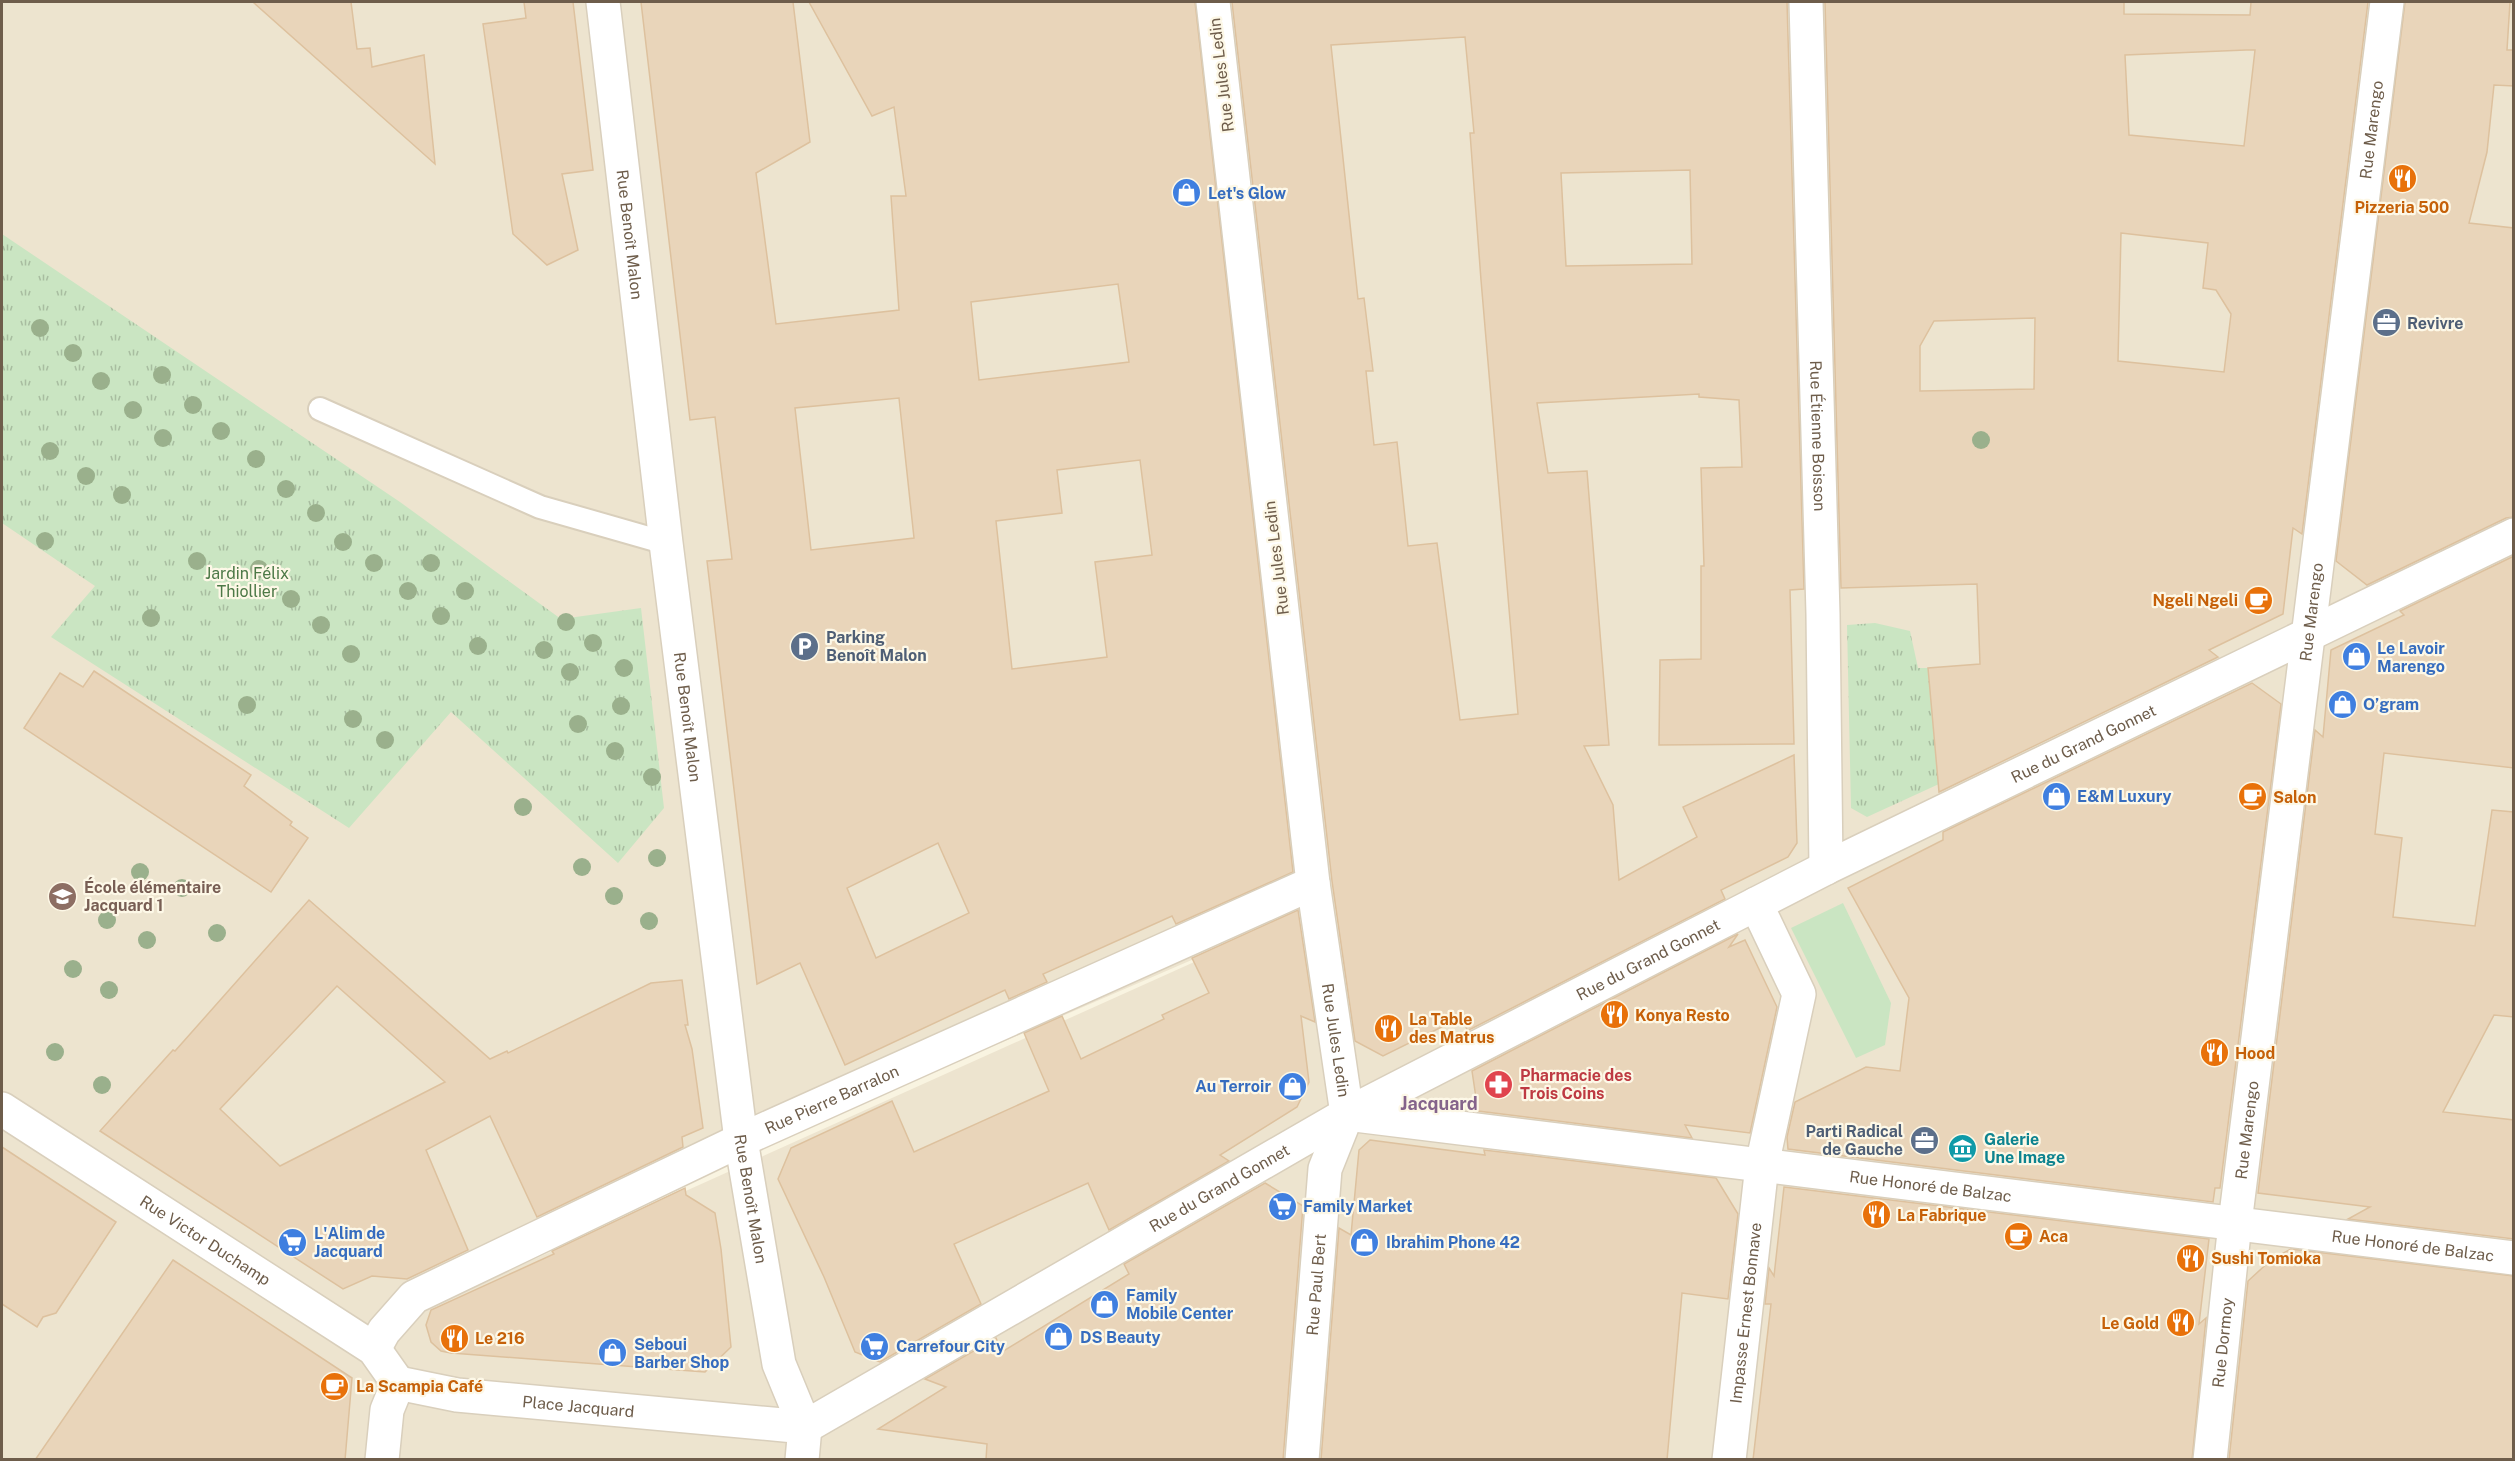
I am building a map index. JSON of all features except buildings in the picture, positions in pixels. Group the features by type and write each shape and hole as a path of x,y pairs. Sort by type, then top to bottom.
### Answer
{"street":[{"name":"Rue Benoît Malon","path":"603,2 666,543 741,1140 779,1364 805,1427"},
{"name":"Rue Jules Ledin","path":"1212,2 1313,883 1347,1114"},
{"name":"Rue Étienne Boisson","path":"1806,2 1823,614 1826,868"},
{"name":"Rue Marengo","path":"2235,1223 2388,2"},
{"name":"Rue du Grand Gonnet","path":"805,1427 1347,1114 1826,868 2514,535"},
{"name":"Rue Pierre Barralon","path":"374,1349 384,1331 414,1297 741,1140 1313,883"},
{"name":"Impasse Ernest Bonnave","path":"1729,1460 1762,1165 1799,994 1756,904"},
{"name":"Rue Victor Duchamp","path":"2,1109 374,1349 398,1383"},
{"name":"Rue Honoré de Balzac","path":"1347,1114 2514,1258"},
{"name":"Rue Paul Bert","path":"1302,1460 1325,1169 1347,1114"},
{"name":"Rue Dormoy","path":"2210,1460 2235,1223"},
{"name":"Place Jacquard","path":"398,1383 457,1395 805,1427"},
{"path":"382,1460 387,1410 398,1383"},
{"path":"802,1460 805,1427"}],"lane":[{"path":"320,409 540,507 666,543"}],"shaded area":[{"path":"2,2 2513,2 2513,1459 2,1460","holes":["1283,922 388,1325 757,1148"]}],"green space":[{"name":"Jardin Félix Thiollier","path":"2,234 400,502 561,619 641,608 664,808 618,863 451,712 349,828 51,637 95,586 2,523"},
{"path":"1875,623 1910,631 1918,668 1928,668 1939,784 1867,817 1851,808 1847,625"},
{"path":"1843,903 1891,1003 1885,1045 1856,1058 1791,928"}],"place":[{"name":"Pizzeria 500","path":"2402,179"},
{"name":"Let's Glow","path":"1187,193"},
{"name":"Revivre","path":"2386,323"},
{"name":"Ngeli Ngeli","path":"2259,600"},
{"name":"Parking Benoît Malon","path":"805,646"},
{"name":"Le Lavoir Marengo","path":"2356,657"},
{"name":"O’gram","path":"2342,704"},
{"name":"E&M Luxury","path":"2056,796"},
{"name":"Salon","path":"2252,797"},
{"name":"École élémentaire Jacquard 1","path":"63,896"},
{"name":"Konya Resto","path":"1614,1015"},
{"name":"La Table des Matrus","path":"1388,1028"},
{"name":"Hood","path":"2214,1053"},
{"name":"Pharmacie des Trois Coins","path":"1499,1084"},
{"name":"Au Terroir","path":"1292,1086"},
{"name":"Parti Radical de Gauche","path":"1924,1140"},
{"name":"Galerie Une Image","path":"1963,1148"},
{"name":"Family Market","path":"1282,1206"},
{"name":"La Fabrique","path":"1876,1215"},
{"name":"Aca","path":"2018,1236"},
{"name":"L'Alim de Jacquard","path":"293,1242"},
{"name":"Ibrahim Phone 42","path":"1365,1242"},
{"name":"Sushi Tomioka","path":"2190,1258"},
{"name":"Family Mobile Center","path":"1105,1304"},
{"name":"Le Gold","path":"2180,1323"},
{"name":"DS Beauty","path":"1059,1337"},
{"name":"Le 216","path":"454,1338"},
{"name":"Carrefour City","path":"875,1346"},
{"name":"Seboui Barber Shop","path":"613,1353"},
{"name":"La Scampia Café","path":"335,1386"}],"district":[{"name":"Jacquard","path":"1439,1104"}]}
